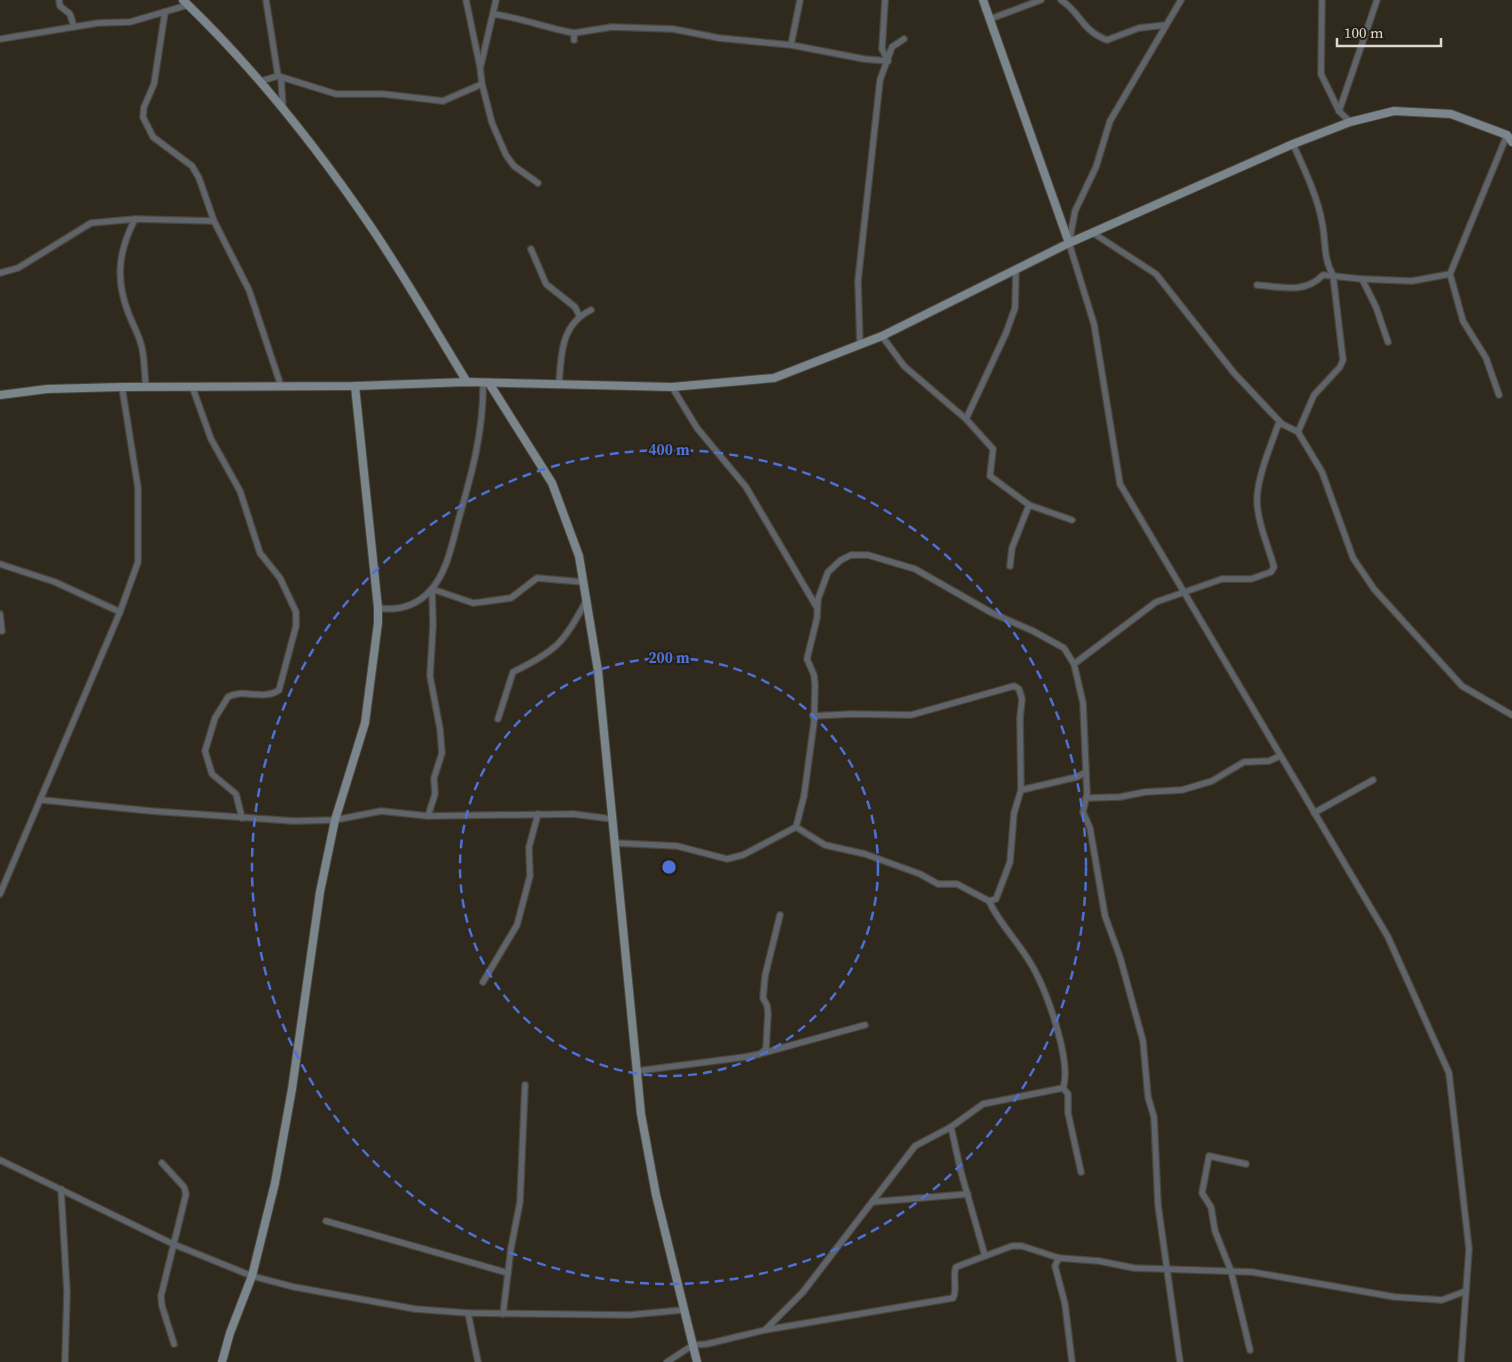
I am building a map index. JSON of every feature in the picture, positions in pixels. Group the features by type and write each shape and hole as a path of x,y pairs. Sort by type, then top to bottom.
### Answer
{"street":[{"path":"59,0 60,6 70,14 74,27"},
{"path":"266,0 283,109"},
{"path":"466,0 482,84 492,123 506,155 514,166 538,184"},
{"path":"480,67 496,0"},
{"path":"791,45 800,0"},
{"path":"885,0 882,49 888,61"},
{"path":"983,0 1069,243 1094,324 1120,484 1388,937 1449,1073 1469,1249 1461,1362"},
{"path":"990,19 1041,0"},
{"path":"1061,0 1067,4 1093,35 1107,40 1139,28 1166,25"},
{"path":"1069,243 1075,212 1096,167 1110,121 1181,0"},
{"path":"1322,0 1321,74 1339,111 1350,122"},
{"path":"1339,111 1377,0"},
{"path":"0,39 74,27 130,22 165,12 186,2 261,81 371,227 467,382"},
{"path":"165,12 154,84 144,107 143,117 153,137 192,166 199,178 214,221 249,290 281,386"},
{"path":"493,14 517,17 553,29 574,33 612,28 673,29 719,38 791,45 864,59 888,61"},
{"path":"574,33 574,40"},
{"path":"860,345 858,281 880,80 892,47 904,39"},
{"path":"261,81 279,76 336,94 383,94 443,101 482,84"},
{"path":"0,395 46,389 146,386 355,386 467,382 672,387 774,378 882,336 1069,243 1293,144 1350,122 1394,111 1450,114 1509,139 1450,274 1463,322 1486,358 1499,395"},
{"path":"1293,144 1315,195 1322,222 1327,265 1333,275 1343,360 1340,368 1314,395 1298,432"},
{"path":"0,273 18,268 91,223 135,219 214,221"},
{"path":"135,219 125,237 120,255 120,276 127,310 141,344 146,386"},
{"path":"1093,233 1156,274 1234,373 1282,424 1298,432 1322,472 1353,558 1374,589 1462,686 1512,715"},
{"path":"531,249 546,284 575,306 579,316"},
{"path":"966,419 1006,333 1015,308 1016,269"},
{"path":"1257,285 1303,288 1314,284 1324,275 1362,280 1412,281 1450,274"},
{"path":"1362,280 1376,307 1388,342"},
{"path":"559,385 561,354 565,338 572,323 579,316 591,310"},
{"path":"882,336 904,366 966,419 993,449 990,476 1029,505 1072,520"},
{"path":"486,383 552,483 574,540 598,671 641,1114 656,1195 697,1362"},
{"path":"378,608 402,609 415,603 432,589 446,568 477,454 486,383"},
{"path":"192,386 211,439 240,490 260,553 280,578 296,612 296,626 278,690 269,694 238,694 228,697 215,718 205,751 207,764 212,774 236,794 242,818"},
{"path":"222,1362 230,1333 252,1276 276,1183 294,1079 320,892 335,820 365,722 378,623 378,608 355,386"},
{"path":"0,894 42,800 120,612 138,562 138,488 122,387"},
{"path":"672,387 697,428 746,486 816,606"},
{"path":"1074,664 1147,607 1222,579 1251,579 1271,572 1274,567 1260,520 1257,499 1278,425 1282,424"},
{"path":"1010,566 1012,548 1029,505"},
{"path":"615,843 677,846 726,860 742,855 796,827 804,796 813,716 814,674 807,659 817,618 816,606 828,572 851,555 868,555 915,569 992,613 1033,631 1064,648 1074,664 1083,703 1086,772 1084,812 1090,828 1101,900 1143,1042 1148,1097 1154,1117 1155,1168 1166,1268 1180,1362"},
{"path":"0,564 55,582 120,612"},
{"path":"432,589 473,603 511,598 537,578 583,582"},
{"path":"428,816 435,794 434,778 442,753 440,729 430,676 433,625 432,589"},
{"path":"498,719 513,672 548,655 569,633 586,601"},
{"path":"0,614 2,631"},
{"path":"813,716 852,714 911,715 1014,686 1019,689 1022,698 1020,718 1022,749 1021,790 1014,813 1010,862 996,899 989,901"},
{"path":"1086,798 1120,798 1145,792 1182,790 1212,780 1244,762 1269,761 1280,756"},
{"path":"1021,790 1086,772"},
{"path":"1314,813 1372,780"},
{"path":"42,800 294,821 335,820 381,811 428,816 573,814 612,819"},
{"path":"483,982 517,925 530,876 529,847 538,814"},
{"path":"796,827 825,845 866,854 920,874 938,884 957,884 989,901 1000,922 1009,930 1014,942 1024,952 1035,971 1053,1014 1065,1064 1066,1079 1062,1088"},
{"path":"760,1054 766,1049 768,1013 767,1005 763,998 765,976 780,915"},
{"path":"637,1071 760,1054 865,1026"},
{"path":"503,1314 520,1202 525,1085"},
{"path":"765,1330 803,1292 915,1146 951,1127 983,1104 1062,1088"},
{"path":"1062,1088 1068,1094 1068,1113 1081,1172"},
{"path":"951,1127 985,1256"},
{"path":"1246,1164 1209,1156 1202,1193 1211,1207 1214,1230 1231,1271 1250,1350"},
{"path":"0,1160 174,1244 252,1276 294,1287 415,1309 468,1313 629,1315 683,1310"},
{"path":"162,1163 185,1191 186,1198 162,1296 162,1306 174,1344"},
{"path":"61,1188 67,1292 65,1362"},
{"path":"872,1202 968,1194"},
{"path":"326,1221 508,1273"},
{"path":"667,1362 693,1345 708,1344 765,1330 953,1298 955,1295 956,1267 1012,1246 1022,1246 1059,1258 1099,1261 1134,1268 1252,1272 1395,1297 1442,1300 1466,1291"},
{"path":"1059,1258 1055,1266 1066,1304 1072,1362"},
{"path":"468,1313 478,1362"}]}
